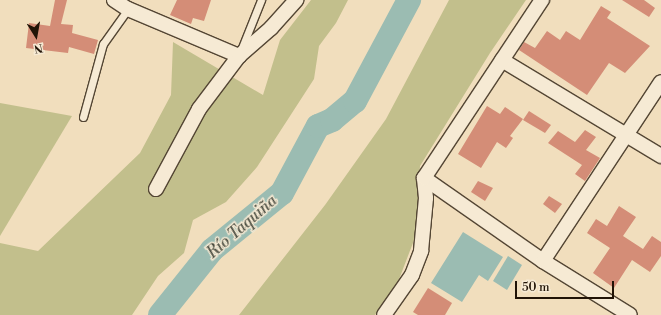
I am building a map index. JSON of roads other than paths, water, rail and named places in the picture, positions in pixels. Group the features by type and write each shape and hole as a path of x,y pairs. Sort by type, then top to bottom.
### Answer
{"street":[{"path":"114,0 130,4 239,56"},
{"path":"156,189 199,109 239,56 271,28 296,0"},
{"path":"384,315 412,275 421,251 426,198 424,178 542,0"},
{"path":"502,60 661,156"},
{"path":"543,261 627,136 661,82"},
{"path":"424,178 543,261 630,315"}],"lane":[{"path":"239,56 261,0"},
{"path":"84,117 103,44 130,4"}],"water":[{"path":"463,232 503,257 488,281 479,275 462,302 431,283"},
{"path":"508,256 522,265 507,290 493,281"}],"waterway":[{"name":"Río Taquiña","path":"160,315 212,250 282,193 318,126 332,120 355,101 409,0"}]}
